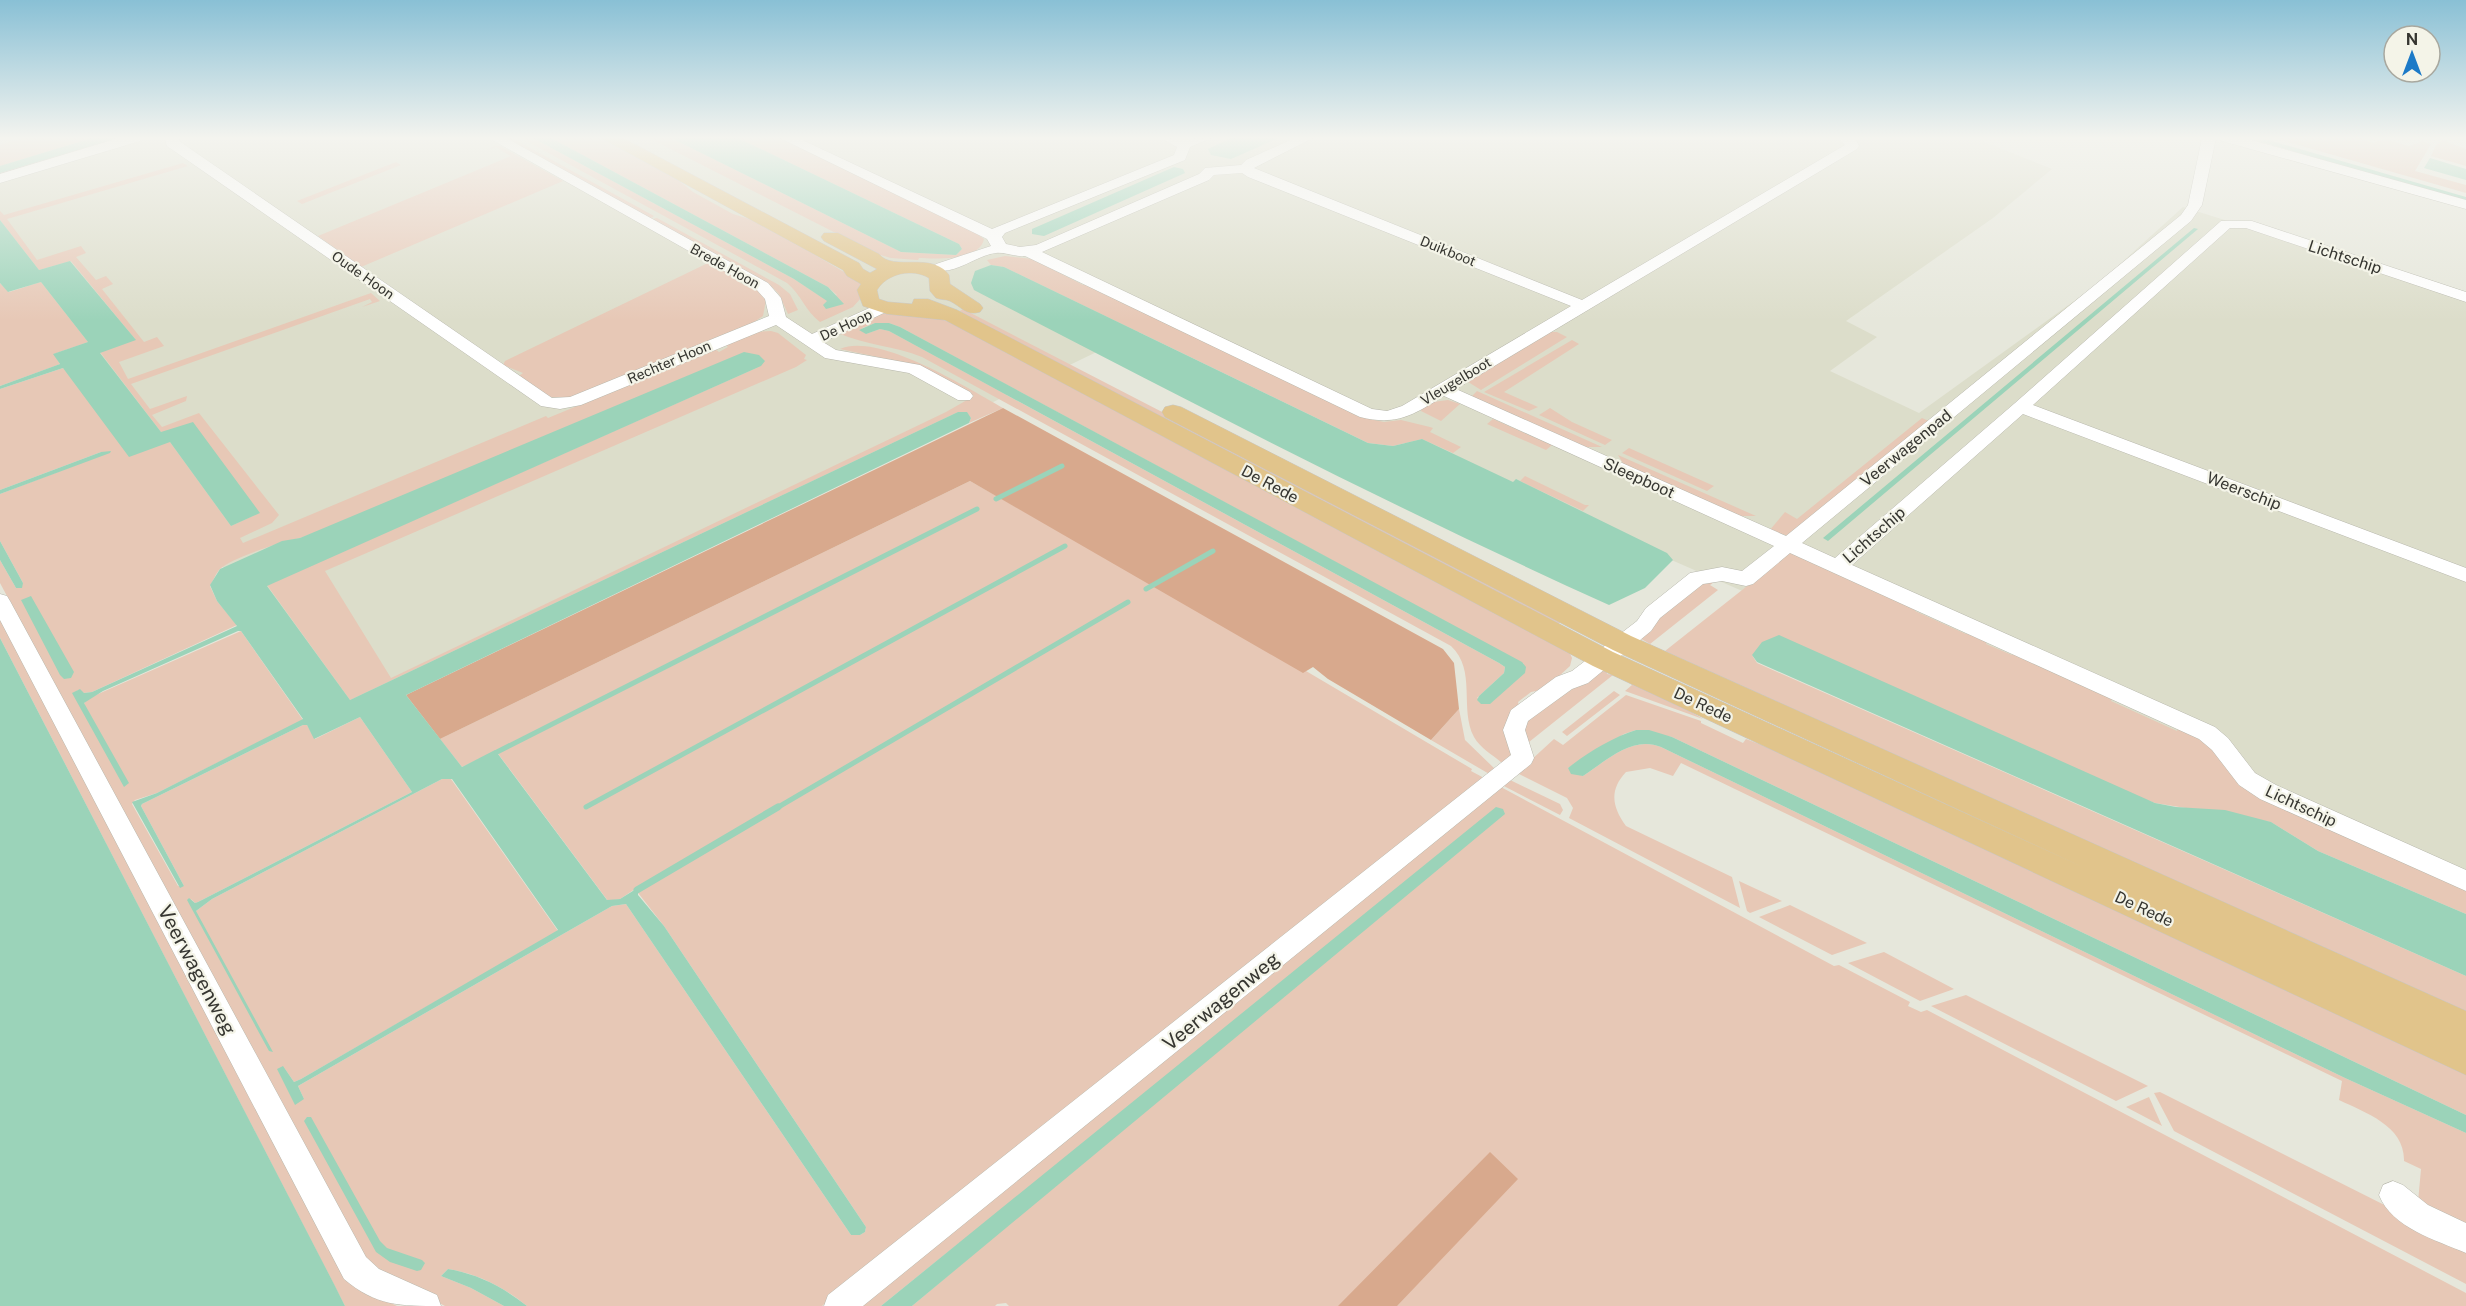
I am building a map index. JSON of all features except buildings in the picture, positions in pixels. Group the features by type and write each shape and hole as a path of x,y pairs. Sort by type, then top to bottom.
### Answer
{"main road":[{"path":"724,199 852,267 854,272 873,272 899,266 916,267 943,279 920,307"},
{"path":"745,199 873,272 880,282 878,294 882,305"},
{"name":"De Rede","path":"943,279 964,314"},
{"name":"De Rede","path":"882,305 920,307 964,314 1607,648 2466,1059"},
{"name":"De Rede","path":"1607,648 2466,1027"}],"street":[{"name":"Oude Hoon","path":"253,199 548,402 560,404"},
{"name":"Brede Hoon","path":"605,199 762,286 773,298 778,319"},
{"path":"910,199 1013,252 1029,252 1153,199"},
{"path":"943,279 987,257 997,242 1000,230 1072,199"},
{"name":"Duikboot","path":"1316,199 1584,306"},
{"name":"Vleugelboot","path":"1029,252 1366,413 1385,417 1399,415 1763,199"},
{"name":"Veerwagenpad","path":"1607,648 1644,626 1653,613 1702,576 1722,574 1746,579 2150,249 2191,213 2194,199"},
{"path":"2444,199 2466,205"},
{"name":"Lichtschip","path":"2466,297 2247,224 2226,224 1837,567 2207,733 2220,744 2247,778 2268,792 2466,881"},
{"name":"De Hoop","path":"805,338 882,305"},
{"name":"Rechter Hoon","path":"560,404 575,401 758,325 778,319"},
{"path":"778,319 826,352 914,369 964,396"},
{"name":"Sleepboot","path":"1442,389 1837,567"},
{"name":"Weerschip","path":"2021,407 2466,575"},
{"name":"Veerwagenweg","path":"0,601 355,1268 368,1280 426,1306"},
{"name":"Veerwagenweg","path":"839,1306 1523,759 1514,730 1520,716 1564,683 1580,677 1607,648"},
{"path":"2394,1194 2402,1205 2418,1215 2466,1238"}],"shaded area":[{"path":"0,199 2016,199 1993,218 1846,321 1877,337 1830,371 1919,413 2099,283 2183,207 2466,295 2466,908 1144,329 332,722 0,249"},
{"path":"59,199 75,199 7,219 37,260 81,246 86,253 76,257 96,280 106,276 113,284 102,289 144,342 157,337 164,346 119,362 128,379 371,293 380,301 362,307 372,302 370,299 131,384 150,409 187,396 186,401 152,415 162,427 199,413 279,515 272,523 240,538 243,543 546,416 548,418 715,349 719,352 728,347 726,345 755,332 778,333 806,355 804,359 807,360 796,367 325,571 391,678 946,412 974,396 920,366 840,349 857,346 877,348 899,355 946,376 1003,408 969,423 971,418 967,413 958,412 350,700 267,585 761,366 300,538 270,546 235,560 220,569 210,586 217,601 237,625 92,692 84,693 77,690 86,710 84,703 89,698 241,631 303,720 157,793 135,800 132,804 178,886 184,886 141,806 142,804 303,725 307,725 315,739 360,717 412,792 198,902 195,903 191,899 196,911 212,899 442,779 451,779 558,931 301,1079 294,1082 283,1066 304,1099 298,1086 612,906 626,904 851,1235 860,1235 865,1232 866,1227 664,926 635,889 620,899 608,901 496,751 462,767 440,739 970,481 1306,671 1472,769 1471,771 1834,966 1839,965 1910,1002 1908,1006 1921,1012 1927,1010 2466,1293 2466,1306 1009,1306 1006,1303 995,1306 912,1306 970,1257 959,1243 881,1306 853,1306 905,1239 822,1306 527,1306 490,1282 448,1269 441,1276 471,1288 504,1306 445,1306 365,1264 0,583 0,560 16,588 23,583 0,541 0,494 110,452 101,452 0,490 0,389 63,368 170,442 231,526 259,513 161,432 100,352 135,339 71,261 39,270 0,220 0,211 4,215"},
{"path":"302,199 315,199 302,204 297,201"},
{"path":"407,199 521,199 361,267 318,236"},
{"path":"614,199 623,199 654,216 650,219"},
{"path":"633,199 646,199 794,279 828,301 823,305 837,295 828,287 664,199 706,199 733,214 759,222 861,282 861,298 853,307 820,322 810,313 787,283"},
{"path":"646,199 664,199 828,287 844,304 826,309 823,305 827,301 794,279"},
{"path":"769,199 794,199 901,252 956,255 962,249 959,244 865,199 907,199 972,230 984,239 975,251 956,257 919,258 918,260 891,258 877,254"},
{"path":"794,199 865,199 959,244 962,249 956,255 901,252"},
{"path":"1101,199 1127,199 1044,236 1032,234 1032,229"},
{"path":"657,218 779,285 790,294 798,310 788,314 779,294 769,284 652,219"},
{"path":"0,220 39,270 70,261 136,340 100,353 161,432 193,422 260,513 231,526 170,442 129,457 63,368 0,389 0,386 60,364 53,354 88,342 41,282 8,292 0,283"},
{"path":"2194,228 2198,229 1828,541 1823,538"},
{"path":"1005,256 1033,259 1083,285 1086,284 1369,419 1384,422 1401,420 1430,427 1433,428 1430,432 1461,447 1453,453 1422,439 1393,446 1368,443 1004,267 991,265 987,260"},
{"path":"710,262 742,280 739,282 759,290 766,300 763,316 754,322 569,398 550,397 519,376 523,373 503,365 505,361"},
{"path":"991,265 1004,267 1368,443 1393,446 1422,439 1513,482 1516,479 1667,553 1673,560 1645,588 1609,605 1369,491 974,290 971,283 975,271"},
{"path":"41,282 88,342 54,354 60,364 0,386 0,283 9,292"},
{"path":"963,309 1563,619 1557,626 955,314"},
{"path":"882,314 937,317 953,324 1568,649 1572,658 1570,666 1545,689 1531,692 1518,702 1520,708 1513,758 1502,763 1483,748 1474,737 1468,714 1463,666 1451,646 922,357 838,333","holes":["875,323 889,323 900,327 1524,664 1493,701 1477,698 1504,673 1505,667 889,331 880,329 866,334 862,328"]},
{"path":"875,323 889,323 900,327 1522,662 1526,667 1525,673 1490,704 1481,704 1477,700 1479,696 1504,673 1505,667 1499,663 889,331 880,329 866,334 859,330"},
{"path":"1549,332 1557,332 1567,337 1481,390 1465,380"},
{"path":"1572,340 1579,344 1504,392 1538,407 1529,411 1484,392"},
{"path":"744,352 759,355 765,361 761,366 267,586 350,700 958,412 967,412 971,418 969,423 406,695 462,767 495,750 607,900 620,899 636,889 638,895 664,926 866,1227 865,1232 860,1235 851,1235 626,904 612,906 298,1086 304,1099 295,1105 277,1069 283,1066 294,1082 301,1079 558,930 452,779 442,779 212,899 196,911 273,1052 269,1051 187,900 189,898 195,903 198,902 412,792 360,717 314,739 307,725 303,725 142,804 141,806 184,886 180,888 132,802 157,793 303,719 241,631 238,631 103,691 84,703 129,783 124,787 72,693 80,689 84,693 92,692 237,626 217,601 210,585 220,569 282,541 300,538"},
{"path":"1477,391 1602,447 1584,447 1471,397"},
{"path":"1448,400 1460,404 1441,421 1421,411 1433,402"},
{"path":"1003,408 1443,649 1454,663 1459,709 1431,740 1328,679 1313,667 1303,673 970,481 440,739 406,695"},
{"path":"1550,408 1572,422 1612,440 1605,445 1539,415"},
{"path":"1922,418 1931,422 1790,536 1769,531 1785,512 1797,519"},
{"path":"1493,419 1552,445 1546,450 1487,424"},
{"path":"1629,448 1714,486 1707,491 1622,453"},
{"path":"111,451 0,494 0,490 101,452"},
{"path":"1618,455 1756,516 1738,516 1624,465"},
{"path":"1525,476 1589,505 1583,511 1520,481"},
{"path":"0,541 23,583 22,588 16,588 0,560"},
{"path":"1790,552 1917,608 1915,611 1966,634 1969,632 1988,640 1986,644 2012,655 2014,652 2113,697 2111,701 2177,731 2179,726 2211,745 2236,779 2466,887 2466,914 2318,851 2271,822 2155,803 1752,655 1757,663 2466,976 2466,1018 1665,651"},
{"path":"1720,578 1710,585 1718,590 1650,644 1638,637 1698,583"},
{"path":"31,596 74,672 71,678 64,679 60,675 21,600"},
{"path":"0,615 369,1292 397,1306 345,1306 0,638"},
{"path":"1779,635 2155,803 2176,807 2225,810 2271,822 2318,851 2466,914 2466,976 1757,662 1752,655 1762,642"},
{"path":"0,638 334,1284 345,1306 0,1306"},
{"path":"1606,670 1607,674 1613,675 1524,746 1522,724 1596,672"},
{"path":"1628,682 1645,684 1703,719 1625,691 1632,685"},
{"path":"1614,691 1620,695 1567,736 1562,732"},
{"path":"1626,695 1701,721 1743,743 1746,739 1832,772 2466,1069 2466,1115 1672,737 1636,730 1624,734 1568,768 1583,776 1610,757 1630,747 1650,744 1661,747 2345,1078 2466,1133 2466,1230 2418,1202 2421,1169 2404,1161 2403,1149 2398,1139 2382,1122 2339,1100 2342,1081 1681,763 1673,776 1650,768 1626,772 1617,785 1615,805 1626,826 1732,877 1740,908 1569,818 1573,808 1567,798 1517,773 1554,739 1563,745"},
{"path":"1459,709 1465,740 1495,769 1491,775 1431,740"},
{"path":"1636,730 1649,730 1672,737 2466,1115 2466,1133 2345,1078 1661,747 1640,744 1630,747 1610,757 1583,776 1571,774 1568,768 1583,757 1609,741"},
{"path":"1508,779 1560,804 1563,810 1560,815 1500,784"},
{"path":"1496,807 1503,809 1505,814 912,1306 881,1306"},
{"path":"1739,881 1782,901 1750,913 1747,911"},
{"path":"1790,905 1867,943 1832,955 1759,917"},
{"path":"1884,952 1954,989 1920,1001 1848,963"},
{"path":"1966,995 2148,1086 2116,1101 1931,1006"},
{"path":"2160,1092 2466,1246 2466,1284 2174,1131 2154,1093"},
{"path":"2149,1097 2162,1126 2126,1107"},
{"path":"307,1117 311,1117 380,1241 387,1248 422,1260 425,1263 421,1270 417,1271 390,1262 376,1252 304,1121"},
{"path":"1490,1152 1518,1179 1397,1306 1338,1306"},
{"path":"448,1269 490,1282 527,1306 504,1306 471,1288 441,1276"}],"waterway":[{"path":"996,499 1062,466"},
{"path":"497,752 977,509"},
{"path":"586,807 1065,546"},
{"path":"1146,589 1213,551"},
{"path":"775,809 1128,602"},
{"path":"637,890 778,807"}]}
